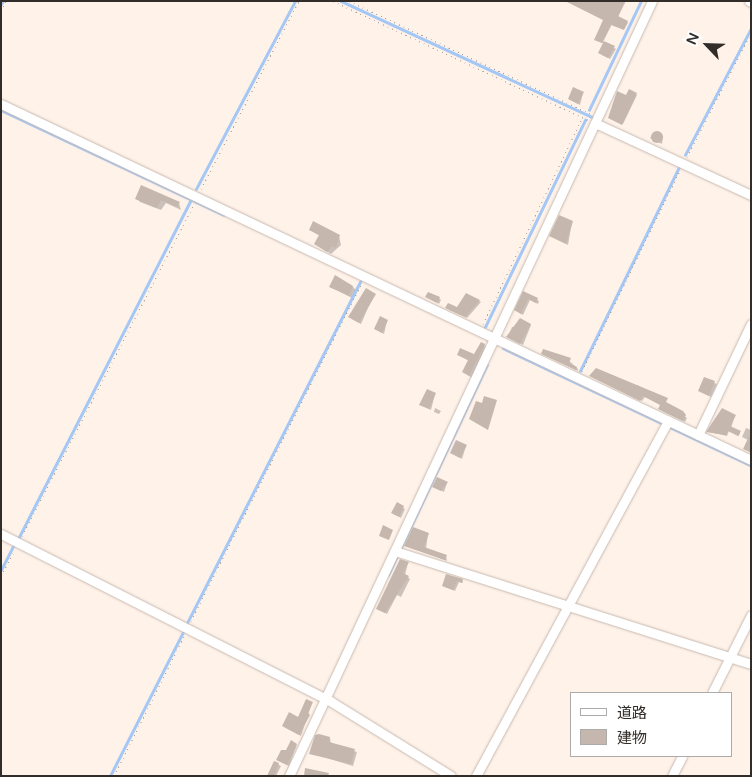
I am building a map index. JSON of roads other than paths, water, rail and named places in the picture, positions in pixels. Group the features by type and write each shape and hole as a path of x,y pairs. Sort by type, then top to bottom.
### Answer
{"street":[{"path":"289,776 397,552 652,1"},
{"path":"1,104 196,199 481,329 667,424 698,435 751,460"},
{"path":"597,120 683,164 751,195"},
{"path":"698,435 751,324"},
{"path":"476,776 667,424"},
{"path":"1,534 17,545 326,701 451,776"},
{"path":"397,552 751,664"},
{"path":"712,692 728,656 751,615"},
{"path":"672,776 682,757"}],"waterway":[{"path":"196,189 295,1"},
{"path":"341,1 594,118"},
{"path":"589,110 641,1"},
{"path":"685,155 751,28"},
{"path":"1,110 224,215"},
{"path":"485,327 585,120"},
{"path":"580,371 679,167"},
{"path":"18,539 191,199"},
{"path":"186,625 362,278"},
{"path":"503,348 751,465"},
{"path":"388,575 487,365"},
{"path":"1,570 15,543"},
{"path":"110,776 184,630"}]}
